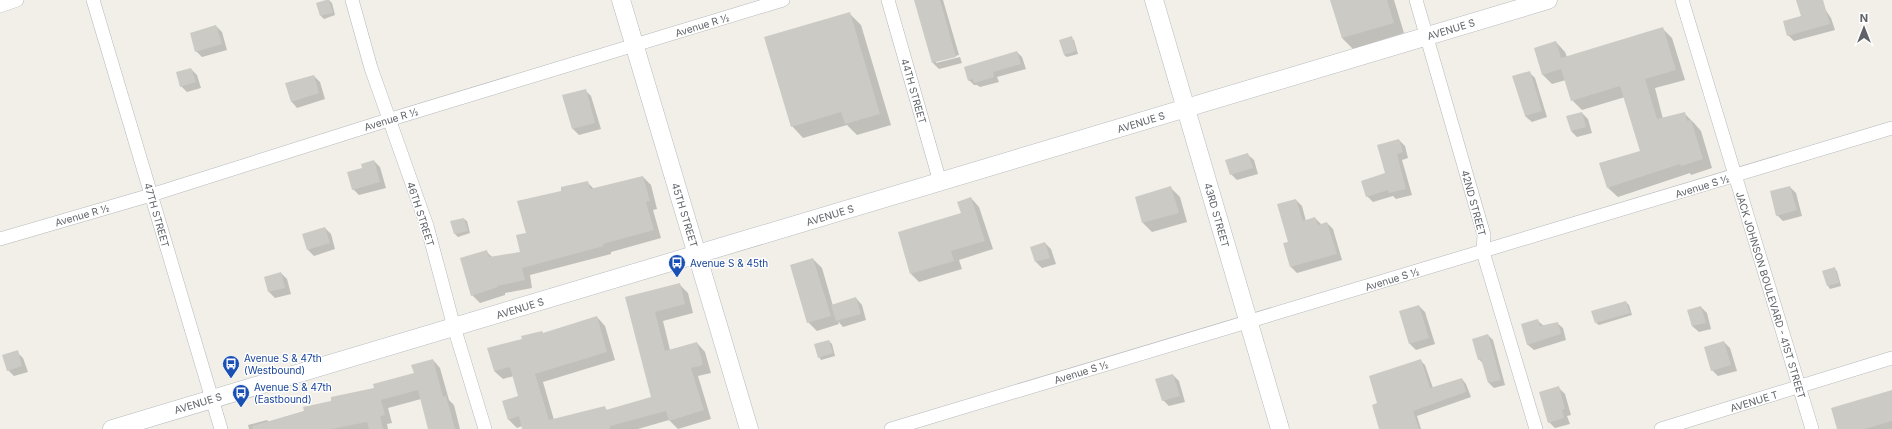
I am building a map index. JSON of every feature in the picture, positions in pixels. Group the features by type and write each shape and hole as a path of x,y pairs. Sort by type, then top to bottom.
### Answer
{"main road":[{"name":"45TH STREET","path":"621,0 749,429"},
{"name":"43RD STREET","path":"1154,0 1280,429"},
{"name":"AVENUE S","path":"112,429 1548,0"}],"street":[{"path":"0,6 17,0"},
{"name":"47TH STREET","path":"93,0 221,429"},
{"name":"46TH STREET","path":"352,0 370,68 427,226 454,327 485,429"},
{"name":"Avenue R ½","path":"0,239 151,195 388,120 783,0"},
{"name":"44TH STREET","path":"888,0 940,182"},
{"name":"42ND STREET","path":"1416,0 1483,230 1483,252 1536,429"},
{"name":"JACK JOHNSON BOULEVARD - 41ST STREET","path":"1682,0 1812,429"},
{"name":"Avenue S ½","path":"891,429 1892,128"},
{"name":"AVENUE T","path":"1661,429 1892,358"}],"building":[{"path":"329,0 333,13 320,16 316,3"},
{"path":"914,0 940,0 956,57 932,63"},
{"path":"1330,0 1387,0 1394,23 1342,38"},
{"path":"1796,0 1823,0 1830,24 1787,36 1783,21 1801,16"},
{"path":"850,12 880,114 845,124 841,112 791,127 764,37"},
{"path":"216,25 222,44 195,52 190,33"},
{"path":"1663,27 1676,70 1645,79 1657,119 1685,112 1687,121 1691,120 1703,159 1681,166 1680,164 1607,188 1599,163 1640,151 1620,86 1571,101 1561,69 1542,75 1534,48 1556,41 1561,58"},
{"path":"1072,36 1076,51 1064,55 1059,40"},
{"path":"1017,51 1021,64 993,72 994,77 974,83 973,79 968,81 964,67"},
{"path":"191,68 196,82 180,87 176,72"},
{"path":"1530,71 1542,111 1525,116 1512,76"},
{"path":"314,75 319,93 291,102 285,83"},
{"path":"586,89 595,123 572,129 562,95"},
{"path":"1582,112 1586,127 1571,131 1566,116"},
{"path":"1399,139 1403,152 1397,154 1406,189 1389,193 1388,190 1366,197 1361,181 1385,173 1377,145"},
{"path":"1248,153 1253,168 1230,175 1225,160"},
{"path":"374,160 380,182 352,190 347,172 362,168 361,164"},
{"path":"643,176 650,201 646,202 654,230 603,244 604,246 522,268 525,280 497,286 498,287 471,296 460,258 487,250 489,257 520,252 516,235 526,233 517,201 561,191 561,187 588,181 590,189"},
{"path":"1171,186 1179,213 1142,223 1135,197"},
{"path":"1790,186 1797,210 1776,216 1770,191"},
{"path":"971,197 985,241 951,251 954,261 910,274 898,232 961,213 957,202"},
{"path":"1296,199 1303,221 1315,217 1318,225 1327,222 1337,254 1290,267 1283,243 1288,242 1277,204"},
{"path":"464,218 468,231 454,234 450,221"},
{"path":"325,227 330,243 307,250 302,234"},
{"path":"1045,242 1050,258 1035,262 1030,247"},
{"path":"813,258 831,316 807,323 790,265"},
{"path":"1835,267 1839,283 1827,286 1822,271"},
{"path":"281,272 285,288 268,292 264,277"},
{"path":"680,283 685,304 655,312 665,351 697,342 703,365 691,368 704,410 669,421 666,411 610,426 610,429 522,429 519,416 508,420 502,401 518,396 510,367 494,371 487,348 522,339 521,336 542,331 543,333 597,316 607,352 535,374 549,420 605,406 606,410 651,397 625,297"},
{"path":"856,297 861,314 836,321 831,305"},
{"path":"1626,301 1630,313 1595,323 1591,311"},
{"path":"1419,305 1429,338 1409,344 1399,311"},
{"path":"1701,306 1706,323 1692,326 1687,310"},
{"path":"1538,319 1540,326 1558,322 1561,334 1527,345 1521,324"},
{"path":"1488,334 1501,380 1488,383 1481,359 1478,360 1472,339"},
{"path":"829,340 833,353 818,358 814,344"},
{"path":"1724,341 1731,365 1711,371 1704,347"},
{"path":"18,350 22,366 7,371 2,355"},
{"path":"433,359 443,397 446,396 455,429 428,429 418,390 381,400 385,415 380,416 383,429 369,429 367,422 331,429 253,429 252,426 304,411 303,407 331,401 331,397 374,388 373,384 414,373 411,365"},
{"path":"1421,359 1430,388 1462,378 1466,392 1413,411 1419,429 1379,429 1372,405 1377,403 1369,376"},
{"path":"1173,374 1180,396 1162,401 1155,379"},
{"path":"1559,386 1565,409 1562,410 1564,418 1548,423 1539,392"},
{"path":"1892,390 1892,421 1865,429 1837,429 1831,408"}],"place":[{"name":"Avenue S & 45th","path":"677,278"},
{"name":"Avenue S & 47th (Westbound)","path":"231,379"},
{"name":"Avenue S & 47th (Eastbound)","path":"241,408"}]}
